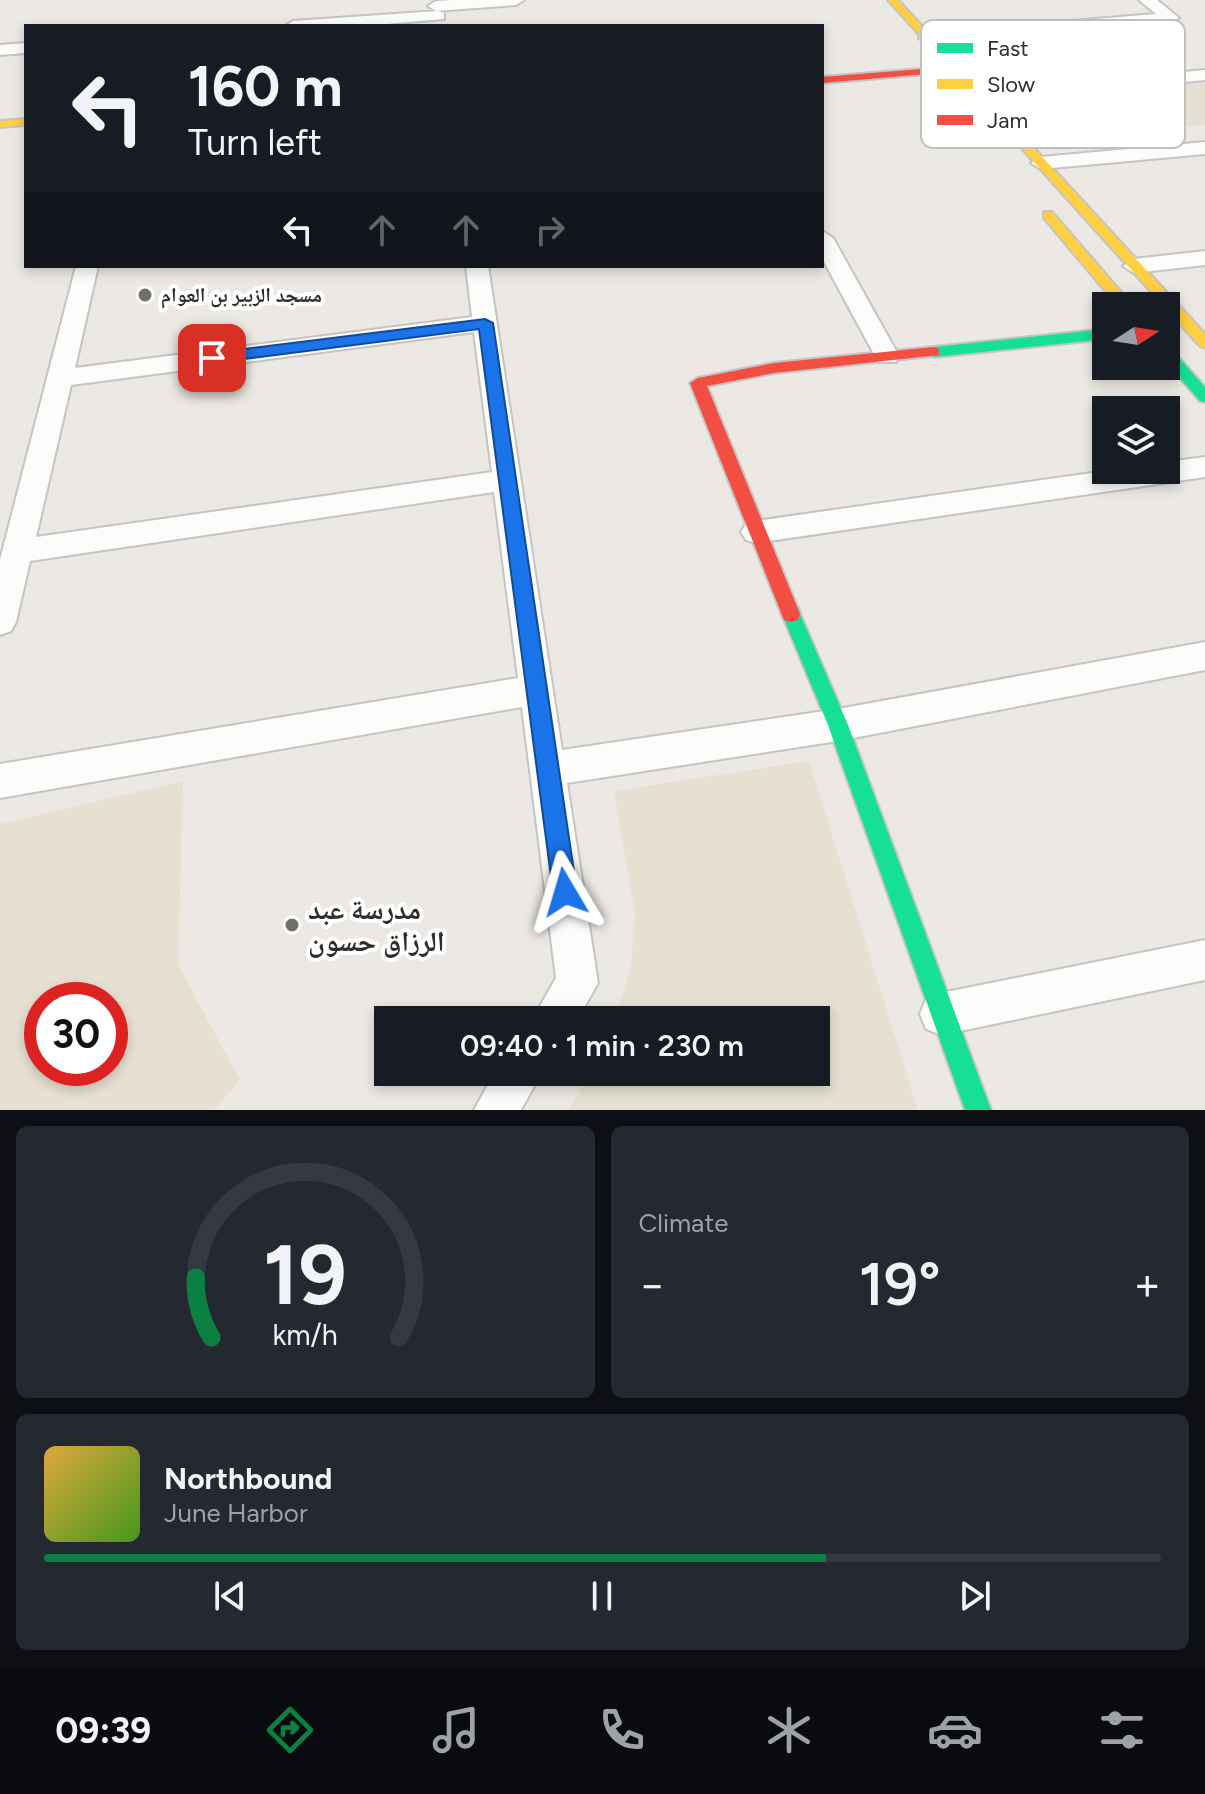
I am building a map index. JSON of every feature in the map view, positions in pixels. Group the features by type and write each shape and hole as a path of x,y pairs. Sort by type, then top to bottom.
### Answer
{"street":[{"path":"314,24 437,12 516,0"},
{"path":"893,0 921,31"},
{"path":"1147,0 1171,18 1147,20"},
{"path":"0,50 24,48"},
{"path":"907,56 921,71"},
{"path":"1185,77 1205,75"},
{"path":"824,80 921,77"},
{"path":"0,124 24,122"},
{"path":"1027,148 1205,343"},
{"path":"1041,163 1205,148"},
{"path":"1039,205 1114,292"},
{"path":"824,242 887,356"},
{"path":"1134,266 1205,258"},
{"path":"0,622 87,268"},
{"path":"477,268 577,983 562,1006"},
{"path":"60,378 485,323"},
{"path":"978,1110 838,725 756,532 698,383 774,368 1092,335"},
{"path":"1180,368 1205,397"},
{"path":"756,532 1205,467"},
{"path":"17,551 507,480"},
{"path":"549,769 838,725 1205,656"},
{"path":"0,781 536,690"},
{"path":"941,1014 1205,960"},
{"path":"496,1110 511,1086"}],"shaded area":[{"path":"1205,80 1205,125 1185,127 1185,81"},
{"path":"809,761 918,1110 568,1110 583,1086 830,1086 830,1006 620,1006 631,964 635,913 614,791"},
{"path":"183,781 178,965 240,1080 214,1110 0,1110 0,824"}],"traffic: fast":[{"path":"934,352 1092,335"},
{"path":"1180,368 1205,397"},
{"path":"791,614 838,725 978,1110"}],"traffic: slow":[{"path":"893,0 921,31"},
{"path":"0,124 24,122"},
{"path":"1028,148 1205,343"},
{"path":"1048,215 1114,292"}],"traffic: jam":[{"path":"824,80 921,72"},
{"path":"791,614 698,383 774,368 934,352"}],"place":[{"name":"مسجد الزبير بن العوام","path":"145,295"},
{"name":"مدرسة عبد الرزاق حسون","path":"292,925"}],"route":[{"path":"212,358 485,323 565,892"}]}
